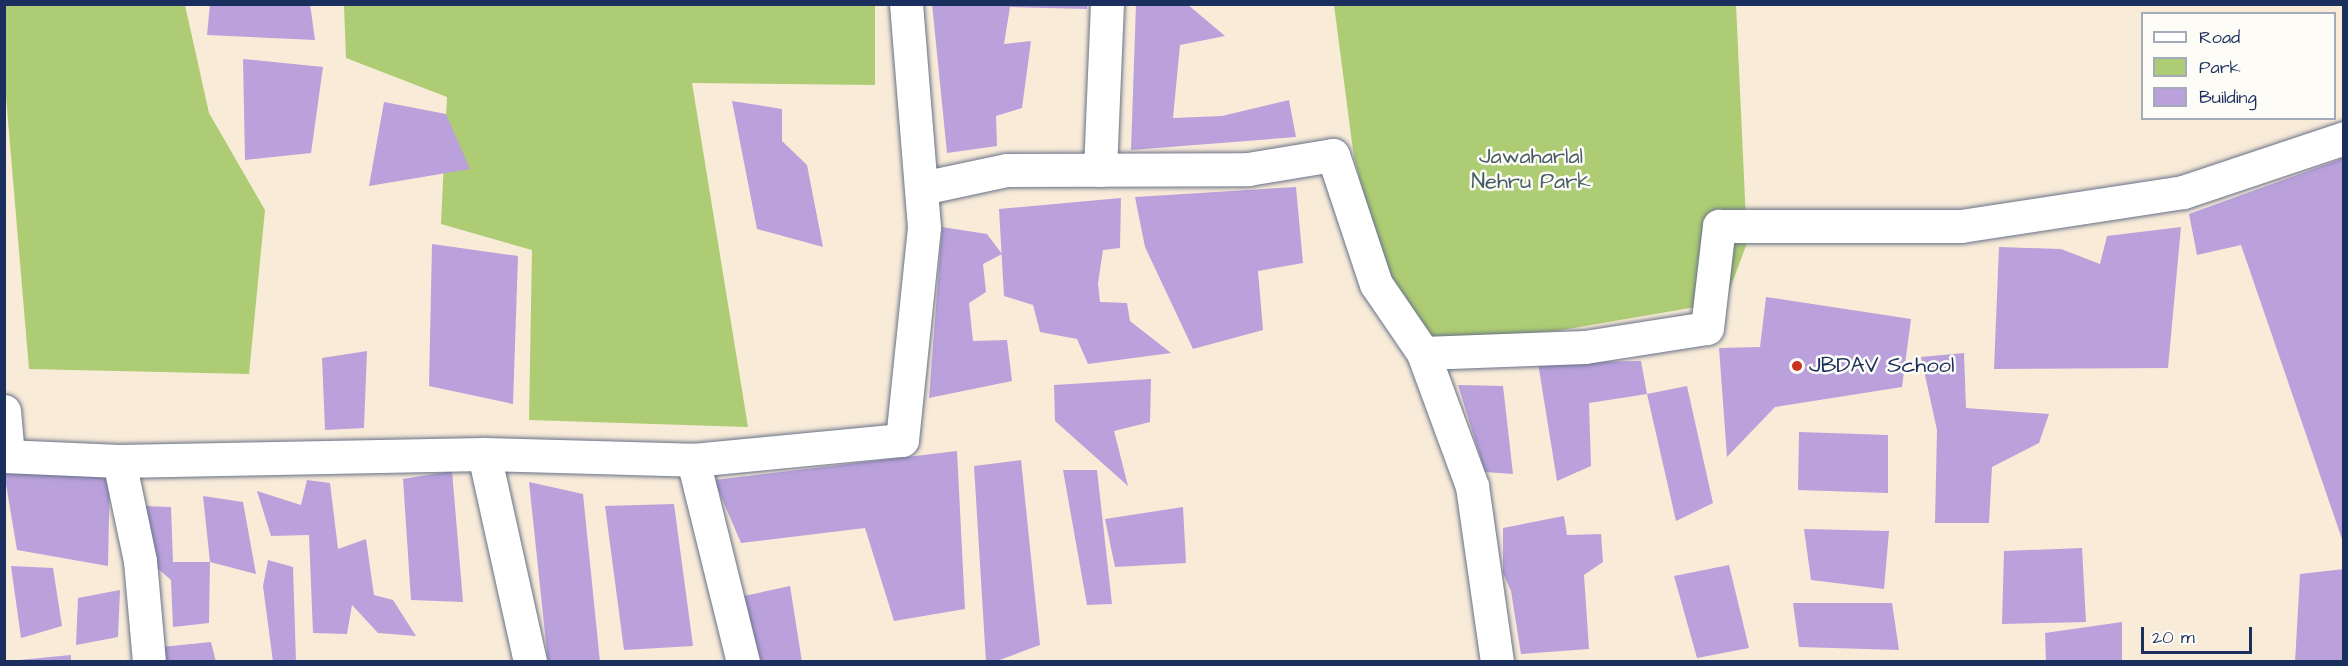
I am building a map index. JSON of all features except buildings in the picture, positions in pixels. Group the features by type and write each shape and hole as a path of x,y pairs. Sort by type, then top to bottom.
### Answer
{"street":[{"path":"4,411 6,456 119,461 484,454 693,460 902,440 924,227 906,4"},
{"path":"1100,170 1107,4"},
{"path":"1423,353 1584,347 1707,328 1719,226 1962,226 2183,192 2343,138"},
{"path":"922,188 1007,170 1248,168 1333,155 1376,284 1423,353 1472,486 1497,662"},
{"path":"484,454 530,662"},
{"path":"693,460 743,662"},
{"path":"119,461 140,561 149,662"}],"green space":[{"path":"4,5 185,5 209,113 265,210 249,374 29,369 5,85"},
{"path":"344,5 875,5 875,85 692,83 748,427 529,420 532,250 441,224 447,97 346,58"},
{"name":"Jawaharlal Nehru Park","path":"1334,5 1736,5 1747,243 1725,302 1556,331 1425,339 1387,276 1354,158"}],"place":[{"name":"JBDAV School","path":"1797,366"}]}
